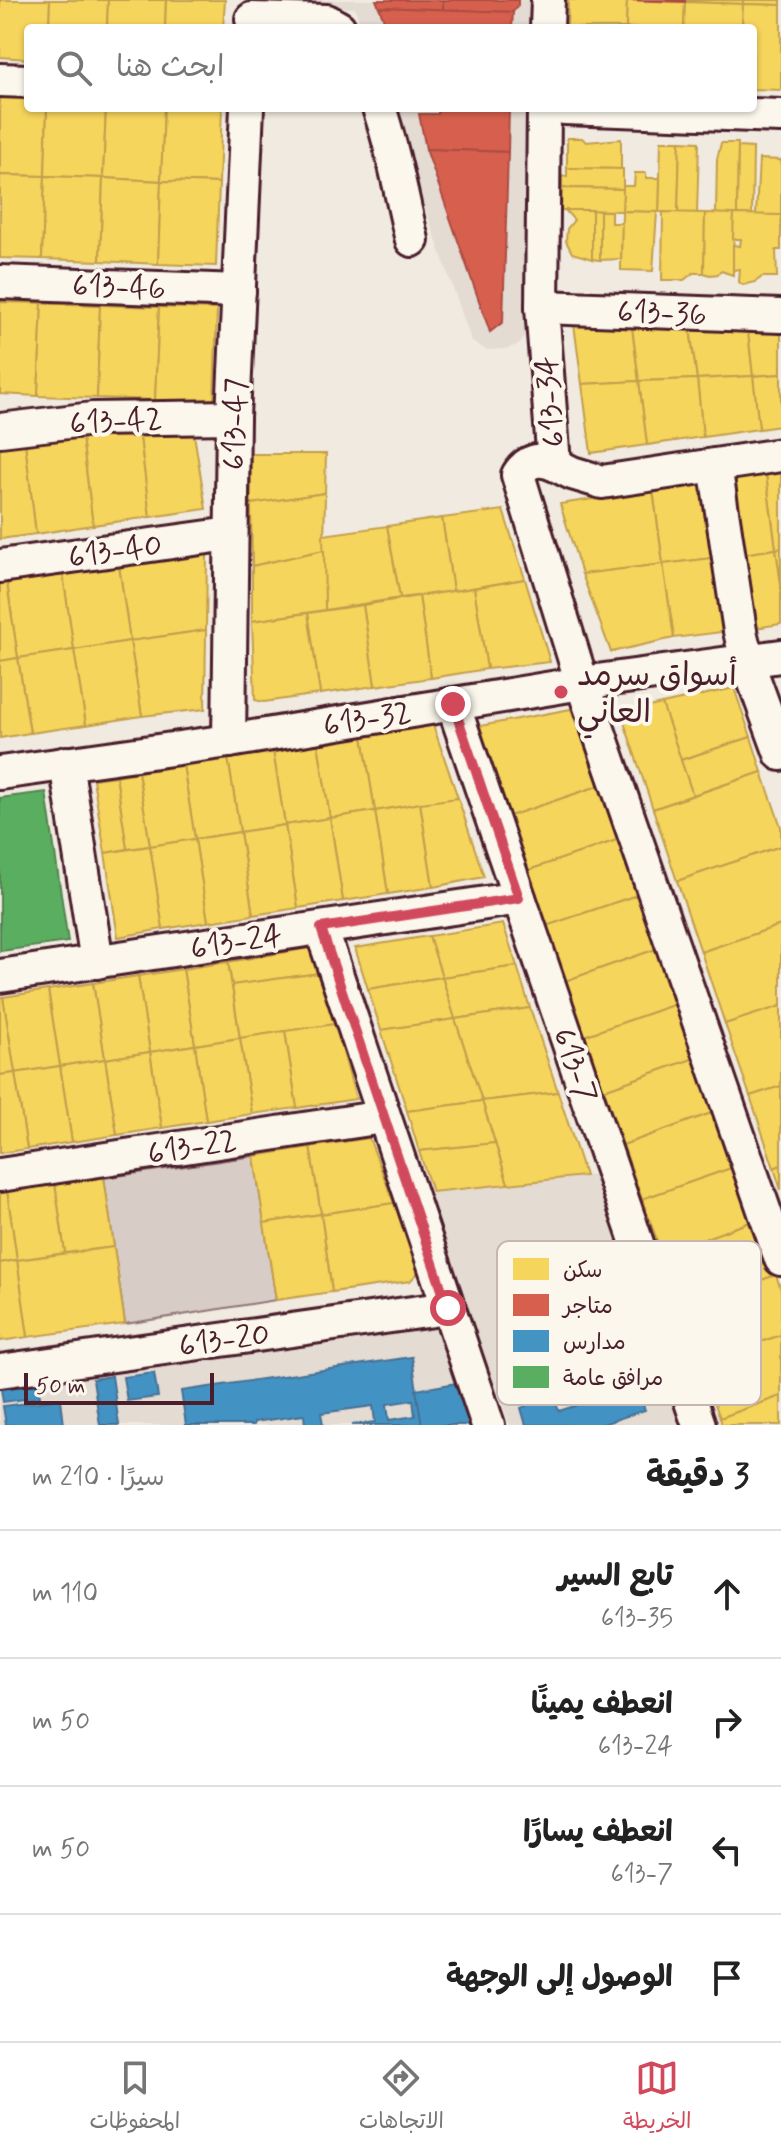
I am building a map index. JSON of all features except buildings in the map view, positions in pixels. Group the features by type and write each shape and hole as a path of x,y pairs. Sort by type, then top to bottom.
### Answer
{"street":[{"path":"547,24 548,0"},
{"path":"252,16 327,21 332,24"},
{"path":"0,80 24,81"},
{"name":"613-47","path":"229,741 233,417 247,112"},
{"path":"380,112 394,153 412,240"},
{"name":"613-34","path":"544,112 542,307 554,464 602,482 781,455"},
{"path":"673,112 781,116"},
{"name":"613-46","path":"0,282 239,291"},
{"name":"613-36","path":"542,307 781,316"},
{"path":"0,415 93,419"},
{"name":"613-42","path":"0,430 93,419 233,417"},
{"path":"554,464 544,460 532,461 518,475 582,683 781,1259"},
{"path":"715,465 740,631 747,661 781,754"},
{"name":"613-40","path":"0,566 230,534"},
{"name":"613-32","path":"0,773 229,741 582,683 781,656"},
{"name":"613-7","path":"453,704 636,1241"},
{"path":"66,763 97,962"},
{"name":"613-24","path":"0,976 519,898"},
{"path":"321,928 488,1425"},
{"name":"613-22","path":"0,1175 383,1117"},
{"name":"613-20","path":"0,1371 448,1308"},
{"name":"613-7","path":"692,1405 699,1425"}],"shaded area":[{"path":"265,0 535,0 534,24 361,24 355,8 264,8"},
{"path":"391,112 531,112 525,274 528,330 520,344 505,349 487,350 472,342"},
{"path":"254,1156 276,1300 125,1324 104,1178"},
{"path":"594,1175 618,1241 497,1241 497,1391 422,1193"},
{"path":"432,1324 439,1332 472,1425 0,1425 0,1387"},
{"path":"502,1405 678,1405 683,1418 683,1425 510,1425"}],"place":[{"name":"أسواق سرمد العاني","path":"561,692"}],"route":[{"path":"448,1308 321,928 519,898 453,704"}]}
